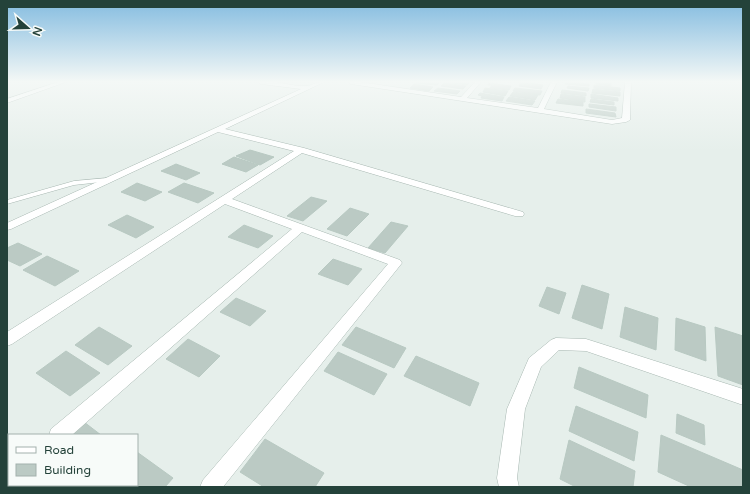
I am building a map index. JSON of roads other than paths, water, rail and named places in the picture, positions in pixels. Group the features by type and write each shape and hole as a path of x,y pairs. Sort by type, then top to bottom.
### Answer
{"street":[{"path":"7,227 271,105"},
{"path":"505,105 612,122 621,122 626,120 627,105"},
{"path":"540,111 543,105"},
{"path":"218,130 301,150 519,214"},
{"path":"7,340 301,150"},
{"path":"210,487 396,263 224,200"},
{"path":"59,434 300,228"},
{"path":"510,487 507,478 516,409 535,363 556,344 586,345 743,397"}],"lane":[{"path":"7,202 74,183 108,180"}]}
